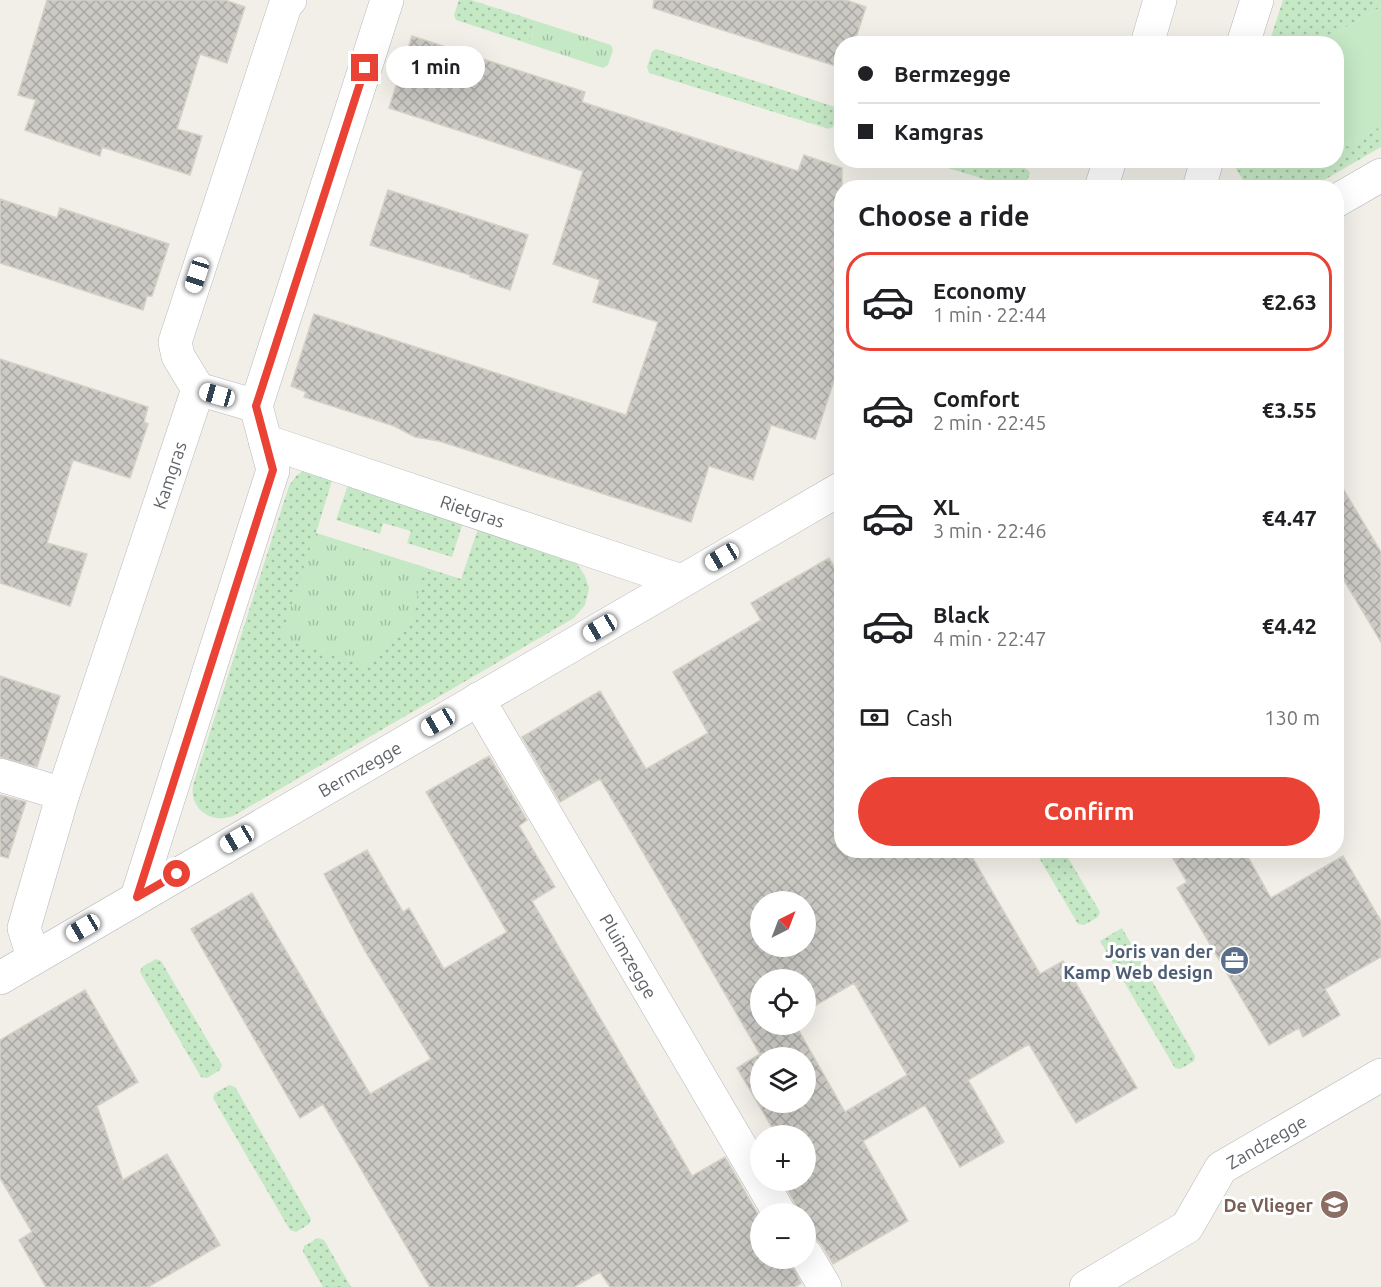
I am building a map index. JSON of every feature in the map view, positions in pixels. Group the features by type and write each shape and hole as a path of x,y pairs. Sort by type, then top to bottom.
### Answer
{"street":[{"path":"256,406 198,389 178,356 175,342 285,6 290,0"},
{"path":"137,897 273,470 256,406 387,0"},
{"path":"1149,36 1160,0"},
{"path":"1246,36 1257,0"},
{"path":"1344,196 1381,175"},
{"name":"Kamgras","path":"33,957 24,928 63,794 198,389"},
{"name":"Rietgras","path":"265,441 681,581"},
{"name":"Bermzegge","path":"0,978 834,493"},
{"name":"Pluimzegge","path":"478,699 774,1203"},
{"path":"0,774 63,794"},
{"name":"Zandzegge","path":"1086,1287 1187,1227 1221,1168 1381,1075"},
{"path":"814,1269 825,1287"}],"green space":[{"path":"459,0 471,0 536,21 529,44 456,20 454,15"},
{"path":"1283,0 1381,0 1381,7 1331,36 1271,36"},
{"path":"1381,7 1381,126 1344,148 1344,36 1331,36"},
{"path":"536,21 611,45 613,50 608,65 603,68 529,44"},
{"path":"656,49 834,107 833,127 829,129 649,73 647,67 652,52"},
{"path":"1381,126 1381,147 1324,180 1243,180 1236,168 1344,168 1344,148"},
{"path":"948,168 1024,168 1030,173 1028,180 987,180"},
{"path":"303,471 334,474 316,533 461,579 481,520 571,555 585,576 589,588 585,605 574,618 235,815 227,818 211,816 204,813 195,802 193,785 289,486"},
{"path":"350,479 465,516 452,557 407,543 411,531 383,523 380,534 336,520"},
{"path":"315,533 424,567 412,619 364,665 281,637"},
{"path":"1039,858 1068,858 1100,912 1098,917 1084,925 1078,924"},
{"path":"1122,928 1195,1056 1194,1061 1180,1069 1175,1068 1100,941"},
{"path":"156,959 161,961 222,1065 220,1070 207,1078 201,1077 140,972 142,967"},
{"path":"229,1085 235,1087 311,1219 309,1224 296,1232 290,1230 213,1098 215,1093"},
{"path":"318,1238 324,1240 351,1287 323,1287 303,1252 304,1246"}],"building":[{"path":"47,0 225,0 245,7 227,63 200,54 177,129 202,136 190,175 102,147 100,156 25,130 36,100 18,95"},
{"path":"654,0 846,0 866,7 857,36 834,36 834,65 653,8"},
{"path":"412,36 585,92 582,102 798,171 804,155 834,165 834,168 842,168 842,180 834,180 834,381 815,439 771,425 753,480 709,466 691,522 439,441 415,437 394,426 304,397 306,392 291,386 314,314 626,415 658,322 593,302 600,280 553,264 583,171 389,108"},
{"path":"388,190 528,235 510,290 470,277 470,275 370,245"},
{"path":"0,199 57,218 60,208 169,244 152,296 147,296 143,310 0,263"},
{"path":"0,359 148,407 144,422 148,424 130,478 73,460 47,543 87,554 70,606 0,583"},
{"path":"1344,490 1381,552 1381,642 1344,580"},
{"path":"829,558 834,566 834,858 973,858 1040,974 1063,961 1137,1088 1076,1123 1029,1044 968,1080 1004,1142 960,1167 925,1105 863,1141 908,1221 833,1264 816,1239 816,1203 795,1203 788,1191 816,1191 816,1125 771,1125 764,1113 816,1113 816,1061 845,1112 907,1075 854,983 816,1005 816,969 750,969 750,1035 801,1035 808,1047 756,1047 600,779 560,802 522,737 600,691 646,769 708,733 673,672 761,620 751,603"},
{"path":"0,676 60,696 37,767 0,757"},
{"path":"489,756 527,820 519,826 555,887 532,901 692,1176 725,1157 751,1203 750,1269 794,1269 801,1283 795,1287 610,1287 600,1272 574,1287 430,1287 323,1104 300,1118 191,929 252,893 370,1094 431,1059 365,951 324,874 367,850 403,912 409,908 444,969 507,932 426,792"},
{"path":"0,795 26,802 8,858 0,856"},
{"path":"1173,858 1248,858 1271,898 1340,858 1344,858 1381,921 1381,957 1325,989 1340,1015 1303,1037 1299,1028 1269,1045 1177,888 1187,882"},
{"path":"85,990 138,1082 97,1106 123,1180 167,1154 220,1245 148,1287 46,1287 19,1240 32,1232 0,1178 0,1040"},
{"path":"750,1060 750,1090 737,1068"}],"place":[{"name":"Joris van der Kamp Web design","path":"1234,961"},
{"name":"De Vlieger","path":"1334,1205"}],"route":[{"path":"177,874 137,897 273,470 256,406 365,68"}]}
